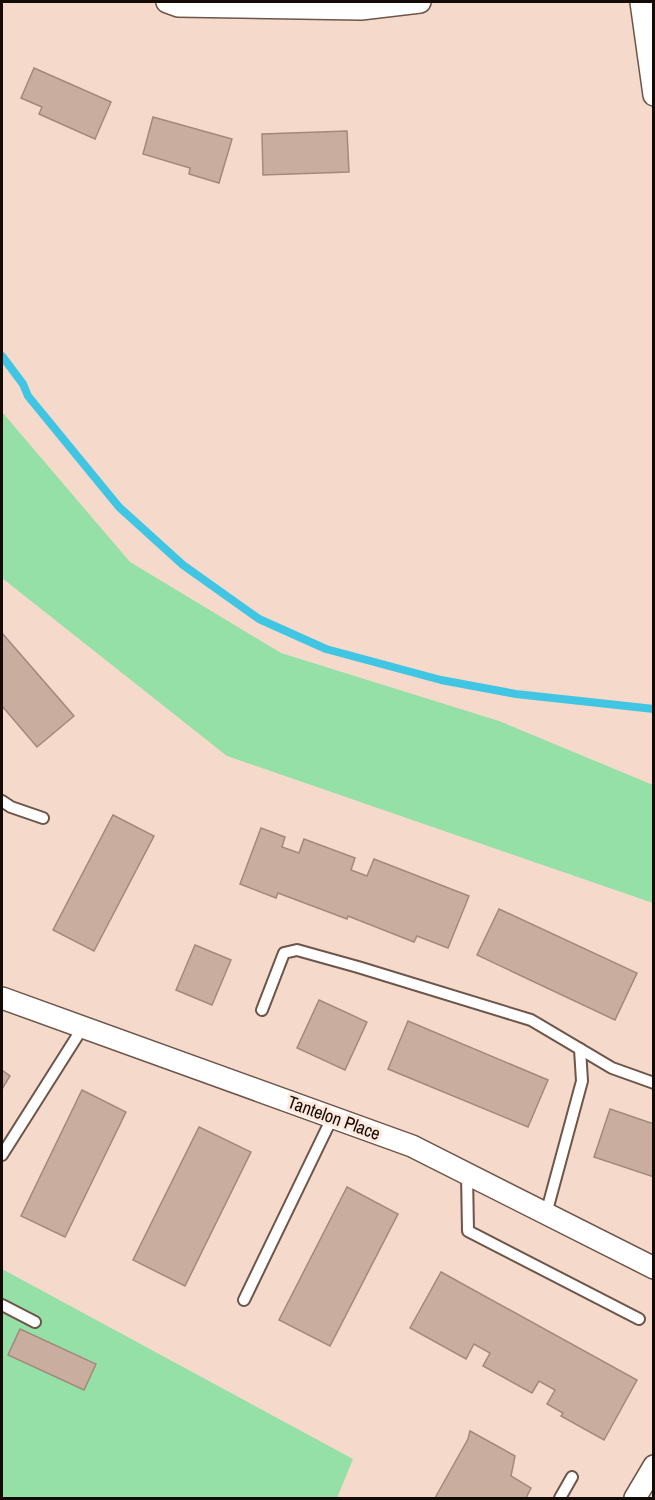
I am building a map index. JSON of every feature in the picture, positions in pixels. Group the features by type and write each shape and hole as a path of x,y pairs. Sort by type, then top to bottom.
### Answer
{"street":[{"path":"166,2 178,6 361,9 420,2"},
{"path":"641,2 654,95"},
{"name":"Tantelon Place","path":"2,998 412,1146 654,1268"},
{"path":"635,1498 654,1466"}],"lane":[{"path":"2,801 11,807 43,818"},
{"path":"262,1010 284,953 297,950 531,1020 612,1068 654,1083"},
{"path":"2,1155 83,1027"},
{"path":"546,1214 582,1081 580,1049"},
{"path":"244,1300 332,1118"},
{"path":"467,1174 468,1231 639,1319"},
{"path":"2,1305 35,1322"},
{"path":"560,1498 572,1477"}],"green space":[{"path":"2,412 130,562 281,653 499,721 653,785 653,903 227,756 2,578"},
{"path":"2,1269 353,1459 337,1498 2,1498"}],"building":[{"path":"34,68 111,102 95,139 39,114 42,107 21,98"},
{"path":"153,117 232,139 219,183 189,174 190,168 143,154"},
{"path":"347,131 349,172 263,175 262,134"},
{"path":"2,633 74,716 37,747 2,706"},
{"path":"113,815 154,836 94,951 53,930"},
{"path":"261,828 285,837 282,847 299,853 304,839 355,858 351,870 367,876 374,859 469,896 448,948 417,936 414,942 348,916 347,919 278,893 276,898 240,884"},
{"path":"499,909 637,973 615,1020 477,955"},
{"path":"195,945 231,960 212,1005 176,990"},
{"path":"319,1000 367,1022 345,1070 297,1048"},
{"path":"408,1021 548,1080 528,1127 388,1069"},
{"path":"2,1070 10,1076 2,1089"},
{"path":"82,1090 126,1112 65,1237 21,1216"},
{"path":"610,1109 654,1124 654,1177 594,1157"},
{"path":"199,1127 251,1152 185,1286 133,1260"},
{"path":"347,1187 398,1214 330,1346 279,1320"},
{"path":"441,1272 637,1380 604,1440 561,1416 563,1413 547,1404 555,1390 539,1381 532,1393 483,1366 490,1353 474,1344 466,1359 410,1328"},
{"path":"20,1329 96,1364 84,1390 8,1355"},
{"path":"470,1431 515,1456 511,1476 531,1488 526,1498 435,1498 468,1439"}],"waterway":[{"path":"2,356 23,384 28,396 119,507 183,565 259,619 326,649 441,680 516,694 654,709"}]}
